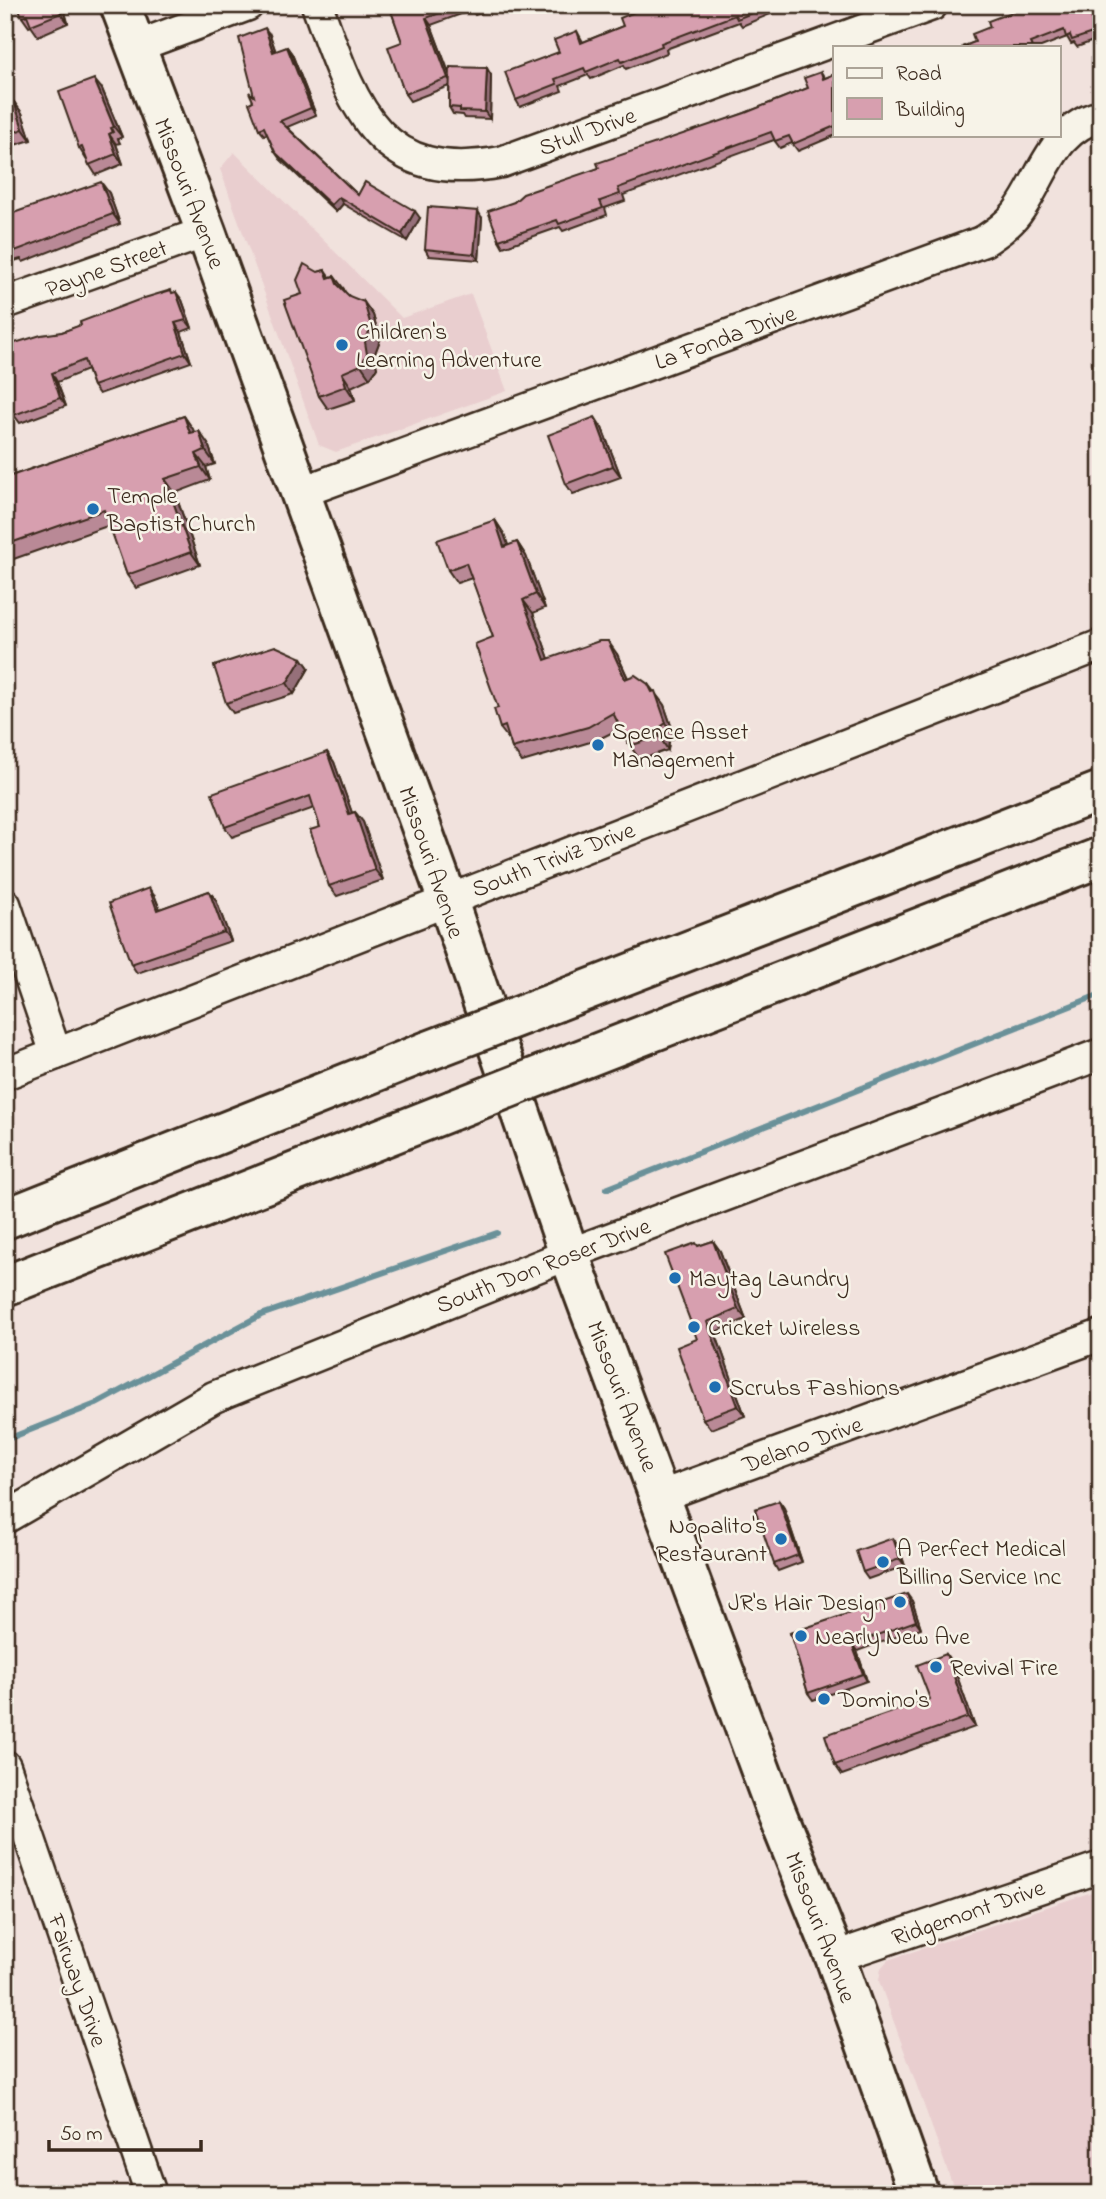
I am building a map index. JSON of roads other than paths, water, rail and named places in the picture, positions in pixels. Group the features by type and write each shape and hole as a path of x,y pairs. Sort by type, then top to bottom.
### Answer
{"main road":[{"name":"Missouri Avenue","path":"120,5 206,232 448,901 569,1254 774,1806 835,1957 919,2194"},
{"path":"5,1219 428,1051 1101,791"},
{"path":"5,1286 1101,857"}],"street":[{"path":"135,47 248,5"},
{"name":"Stull Drive","path":"317,5 347,88 367,122 399,150 434,165 471,167 501,162 884,25 932,5"},
{"name":"La Fonda Drive","path":"299,493 984,242 1017,212 1046,159 1060,141 1086,121 1101,116"},
{"name":"Payne Street","path":"5,303 206,232"},
{"name":"South Triviz Drive","path":"5,1074 1101,645"},
{"path":"5,904 56,1054"},
{"name":"South Don Roser Drive","path":"5,1518 214,1397 569,1254 1101,1054"},
{"name":"Delano Drive","path":"661,1496 1101,1335"},
{"name":"Fairway Drive","path":"5,1766 151,2194"},
{"name":"Ridgemont Drive","path":"835,1957 1101,1867"}],"waterway":[{"path":"606,1189 1101,994"},
{"path":"5,1440 96,1404 261,1315 497,1233"}],"place":[{"name":"Children's Learning Adventure","path":"342,345"},
{"name":"Temple Baptist Church","path":"93,509"},
{"name":"Spence Asset Management","path":"598,745"},
{"name":"Maytag Laundry","path":"675,1278"},
{"name":"Cricket Wireless","path":"694,1327"},
{"name":"Scrubs Fashions","path":"715,1387"},
{"name":"Nopalito's Restaurant","path":"781,1539"},
{"name":"A Perfect Medical Billing Service Inc","path":"883,1562"},
{"name":"JR's Hair Design","path":"900,1602"},
{"name":"Nearly New Ave","path":"801,1636"},
{"name":"Revival Fire","path":"936,1667"},
{"name":"Domino's","path":"824,1699"}]}
